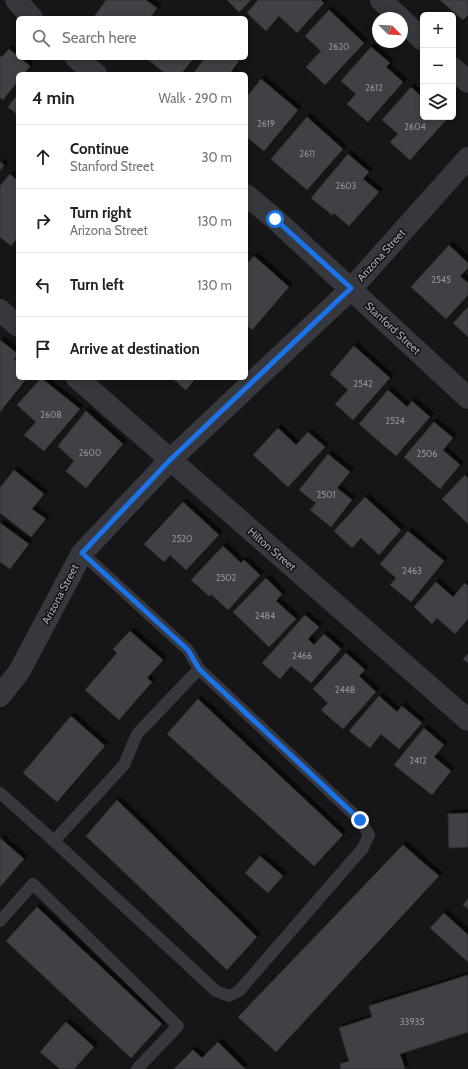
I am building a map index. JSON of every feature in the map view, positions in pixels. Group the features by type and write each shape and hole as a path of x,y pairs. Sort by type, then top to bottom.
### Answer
{"street":[{"path":"16,0 30,16"},
{"path":"381,0 394,12"},
{"path":"408,26 420,37"},
{"path":"78,60 94,72"},
{"path":"456,71 468,82"},
{"name":"Arizona Street","path":"0,696 19,672 82,553 170,460 351,288 468,158"},
{"name":"Stanford Street","path":"248,198 275,219 351,288 468,398"},
{"path":"0,310 16,324"},
{"name":"Hilton Street","path":"79,380 468,720"}],"lane":[{"path":"0,793 216,991 229,996 239,991 363,848 369,835 360,820 199,669 188,650 82,553"},
{"path":"54,841 124,765 137,734 199,669"},
{"path":"0,921 33,884 178,1026 137,1069"}],"building":[{"path":"106,0 146,0 157,8 151,16 95,16"},
{"path":"227,0 251,0 239,12"},
{"path":"258,0 321,0 324,3 297,33 279,16 266,31 247,13"},
{"path":"440,0 468,0 468,15 463,20 456,14 456,12 454,12"},
{"path":"329,10 364,43 325,85 306,67 321,51 305,36"},
{"path":"371,47 390,63 386,67 403,82 368,122 347,104 356,94 341,81"},
{"path":"9,49 16,54 16,60 22,60 30,66 26,72 16,72 16,84 3,100 0,98 0,56 2,57"},
{"path":"148,60 192,60 183,72 164,72"},
{"path":"204,60 239,61 231,72 194,72"},
{"path":"261,79 298,110 264,151 248,138 248,95"},
{"path":"411,87 420,95 420,120 446,120 410,160 390,142 398,134 382,120"},
{"path":"16,97 16,113 8,107"},
{"path":"307,117 343,149 307,190 271,159"},
{"path":"348,154 369,172 363,179 379,192 349,226 334,213 332,215 311,198"},
{"path":"0,162 4,165 0,171"},
{"path":"10,174 16,179 16,240 11,246 0,237 0,186"},
{"path":"449,245 468,263 468,268 460,276 468,283 468,295 446,319 411,287"},
{"path":"254,256 289,287 252,330 248,326 248,263"},
{"path":"468,307 468,337 453,323"},
{"path":"0,340 16,352 14,359 16,360 16,380 25,380 0,412"},
{"path":"354,346 390,378 353,420 335,404 348,390 330,374"},
{"path":"39,380 44,380 80,409 44,451 24,435 36,422 17,405"},
{"path":"174,380 194,380 186,390"},
{"path":"388,390 407,407 412,401 430,417 396,456 359,424"},
{"path":"86,411 123,444 86,488 66,471 74,461 58,446"},
{"path":"434,422 453,438 443,450 460,465 440,489 404,457"},
{"path":"278,428 296,445 308,432 325,447 288,487 253,455"},
{"path":"328,454 350,472 337,488 352,500 331,527 310,510 316,503 299,490"},
{"path":"14,470 44,494 32,509 46,519 31,537 0,513 0,488"},
{"path":"465,475 468,479 468,524 442,499"},
{"path":"365,497 401,530 379,555 361,538 352,548 334,531"},
{"path":"183,502 219,535 186,570 170,555 164,562 144,544"},
{"path":"0,523 29,544 10,569 0,562"},
{"path":"408,531 444,561 411,602 390,585 396,578 380,564"},
{"path":"223,546 241,563 244,560 260,575 228,610 211,594 209,596 191,580"},
{"path":"266,578 282,594 276,601 296,619 269,647 233,612"},
{"path":"436,582 453,597 465,583 468,586 468,619 455,634 437,618 432,624 414,607"},
{"path":"305,615 319,627 308,639 314,645 324,634 341,649 311,683 291,666 280,679 262,663"},
{"path":"130,631 163,660 147,678 152,682 119,720 85,690 117,653 113,649"},
{"path":"346,653 365,670 359,676 376,692 343,729 321,710 328,703 313,689"},
{"path":"468,654 468,663 463,659"},
{"path":"379,696 397,712 402,706 422,723 399,749 381,734 370,748 349,731"},
{"path":"198,699 343,835 314,866 167,734"},
{"path":"71,716 105,746 57,802 23,773"},
{"path":"424,728 444,745 434,757 451,771 432,795 394,765"},
{"path":"117,800 257,937 227,970 86,836"},
{"path":"468,813 468,847 449,848 448,814"},
{"path":"0,838 24,859 0,887"},
{"path":"403,845 439,876 276,1052 238,1017"},
{"path":"260,856 283,876 268,893 245,873"},
{"path":"468,899 468,909 463,905"},
{"path":"37,907 162,1024 131,1058 6,941"},
{"path":"444,913 468,935 468,962 430,928"},
{"path":"468,975 468,1032 400,1054 405,1069 341,1069 340,1064 349,1061 339,1028 372,1017 369,1006"},
{"path":"66,1022 94,1047 74,1069 60,1069 40,1052"},
{"path":"218,1042 245,1069 174,1069 193,1050 202,1058"}],"route":[{"path":"275,219 351,288 170,460 82,553 188,650 199,669 360,820"}]}
